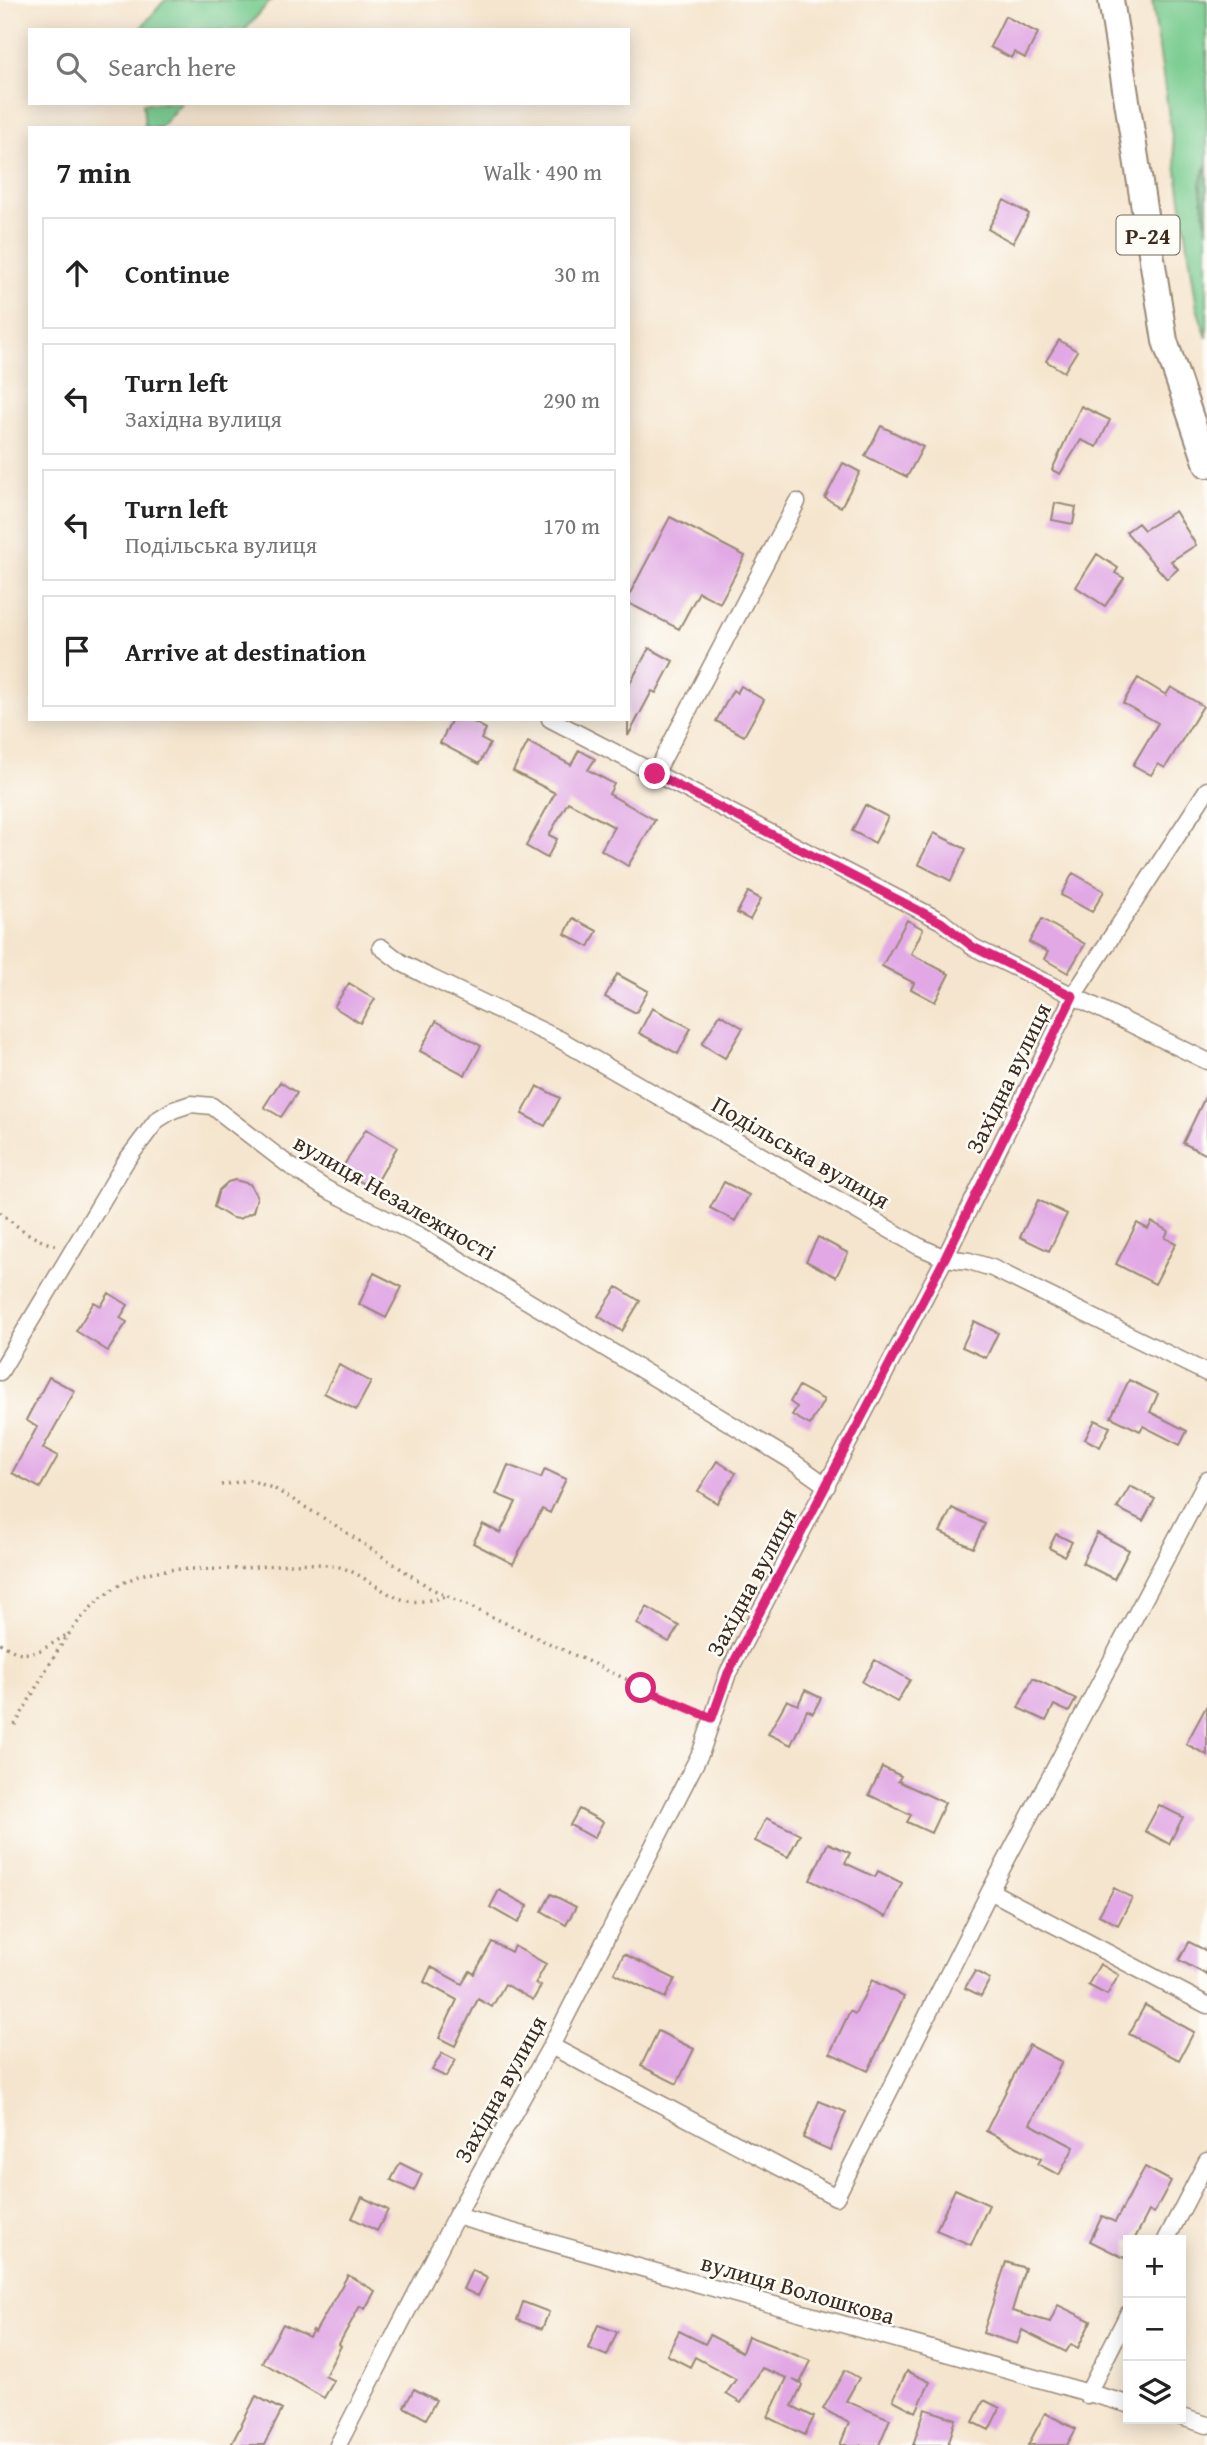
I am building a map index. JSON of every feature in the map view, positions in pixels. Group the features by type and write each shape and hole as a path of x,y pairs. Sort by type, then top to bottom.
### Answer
{"main road":[{"name":"Р-24","path":"1111,0 1165,341 1207,465"}],"street":[{"path":"655,774 797,502"},
{"path":"554,721 941,922 973,947 1207,1061"},
{"name":"Західна вулиця","path":"338,2445 456,2216 551,2046 701,1752 728,1673 945,1258 1073,996 1207,790"},
{"name":"Подільська вулиця","path":"381,947 402,963 425,975 559,1039 918,1246 945,1258 992,1268 1207,1373"},
{"name":"вулиця Незалежності","path":"0,1372 126,1161 157,1120 173,1110 191,1104 212,1106 290,1166 317,1183 420,1236 778,1452 827,1486"},
{"path":"551,2046 836,2197 990,1891 1207,1480"},
{"path":"990,1891 1207,2005"},
{"path":"1169,2235 1207,2161"},
{"name":"вулиця Волошкова","path":"456,2216 1087,2395 1123,2403"},
{"path":"1087,2395 1123,2324"},
{"path":"1186,2418 1207,2424"}],"path":[{"path":"0,1212 45,1243 61,1246 77,1243"},
{"path":"221,1485 250,1480 275,1489 369,1547 401,1571 586,1662 712,1718"},
{"path":"15,1725 72,1632 92,1606 119,1584 149,1572 302,1564 335,1566 359,1575 405,1600 425,1601 450,1596"},
{"path":"0,1643 17,1652 38,1652 72,1632"}],"green space":[{"path":"165,0 271,0 247,28 141,28"},
{"path":"1152,0 1207,0 1207,164 1200,184 1207,230 1207,338 1197,308"},
{"path":"143,105 179,105 162,126 145,126"},
{"path":"1207,164 1207,230 1200,184"}],"building":[{"path":"1005,16 1038,33 1025,58 1014,52 1011,58 990,47"},
{"path":"1004,200 1029,214 1013,243 988,229"},
{"path":"1059,340 1077,351 1064,372 1046,361"},
{"path":"1081,406 1110,420 1097,447 1081,440 1060,474 1052,470"},
{"path":"881,426 923,447 907,477 865,456"},
{"path":"843,463 860,472 841,507 825,498"},
{"path":"1055,503 1076,507 1073,524 1052,520"},
{"path":"1175,511 1196,545 1171,561 1178,569 1167,579 1126,532 1138,523 1144,530"},
{"path":"670,517 745,556 720,603 699,592 679,629 630,604 630,593"},
{"path":"1097,554 1118,568 1115,573 1124,578 1105,606 1076,587"},
{"path":"649,648 673,661 656,693 652,691 628,736 630,721 630,683"},
{"path":"1138,678 1166,695 1171,687 1203,706 1165,768 1158,764 1151,775 1133,765 1158,723 1123,703"},
{"path":"741,686 764,700 744,736 716,721 733,690 737,693"},
{"path":"451,721 472,721 486,729 481,739 490,744 479,764 440,743"},
{"path":"528,742 571,765 579,750 595,759 588,770 614,784 609,794 655,820 628,866 601,850 614,827 568,802 549,835 557,839 547,858 526,846 555,793 513,771"},
{"path":"865,805 888,817 875,843 852,831"},
{"path":"934,833 966,849 951,881 918,864"},
{"path":"1073,873 1104,891 1092,912 1061,895"},
{"path":"748,892 761,899 750,920 737,913"},
{"path":"573,918 597,931 589,947 565,934"},
{"path":"1042,919 1085,944 1068,973 1044,959 1048,952 1029,942"},
{"path":"907,920 923,929 911,954 949,974 935,1002 911,989 914,983 882,966"},
{"path":"617,974 648,991 636,1013 605,997"},
{"path":"349,983 375,999 360,1023 334,1007"},
{"path":"652,1008 691,1028 678,1054 639,1033"},
{"path":"720,1014 743,1028 725,1058 702,1044"},
{"path":"436,1021 481,1046 465,1075 420,1051"},
{"path":"280,1082 297,1093 281,1117 264,1107"},
{"path":"537,1086 560,1098 545,1126 522,1114"},
{"path":"1207,1093 1207,1155 1183,1143"},
{"path":"366,1129 397,1147 373,1189 341,1170"},
{"path":"235,1180 250,1184 257,1197 253,1212 239,1219 232,1218 214,1207 219,1190"},
{"path":"724,1182 749,1195 735,1221 710,1208"},
{"path":"1038,1200 1067,1214 1049,1251 1020,1237"},
{"path":"1152,1222 1168,1231 1165,1238 1176,1243 1155,1284 1116,1264 1137,1223 1148,1229"},
{"path":"818,1237 848,1253 836,1277 806,1261"},
{"path":"374,1273 402,1287 386,1318 359,1304"},
{"path":"617,1287 640,1301 622,1331 598,1316"},
{"path":"109,1293 128,1305 120,1318 127,1322 108,1351 76,1331 94,1302 101,1306"},
{"path":"974,1321 998,1333 986,1358 962,1347"},
{"path":"339,1365 371,1382 356,1410 324,1393"},
{"path":"49,1377 75,1391 43,1448 58,1456 40,1488 12,1473 37,1427 26,1420"},
{"path":"1129,1380 1158,1394 1150,1412 1187,1431 1180,1445 1143,1426 1140,1431 1111,1417"},
{"path":"799,1386 824,1400 810,1425 792,1415 797,1407 790,1402"},
{"path":"1095,1420 1110,1427 1100,1447 1085,1439"},
{"path":"717,1461 736,1473 717,1503 698,1491"},
{"path":"508,1465 541,1478 545,1469 566,1479 550,1513 542,1509 513,1564 473,1543 483,1524 500,1533 516,1502 496,1494"},
{"path":"1130,1486 1155,1499 1143,1521 1117,1508"},
{"path":"952,1508 985,1524 973,1548 940,1532"},
{"path":"1097,1533 1129,1550 1114,1579 1082,1563"},
{"path":"1056,1534 1072,1542 1064,1556 1049,1548"},
{"path":"647,1607 679,1626 669,1642 637,1624"},
{"path":"875,1660 910,1680 897,1702 862,1682"},
{"path":"1033,1678 1076,1699 1069,1712 1054,1705 1046,1721 1018,1708"},
{"path":"805,1690 821,1698 813,1713 807,1710 791,1745 768,1734 787,1700 798,1705"},
{"path":"1207,1705 1207,1755 1186,1744"},
{"path":"882,1767 901,1776 898,1781 945,1803 931,1833 907,1822 911,1815 869,1795"},
{"path":"1159,1805 1183,1817 1169,1844 1145,1831"},
{"path":"579,1809 603,1822 594,1838 570,1825"},
{"path":"766,1818 800,1834 788,1857 755,1841"},
{"path":"828,1843 850,1853 845,1863 875,1877 878,1871 902,1883 886,1917 810,1880"},
{"path":"1114,1888 1132,1898 1118,1925 1099,1915"},
{"path":"499,1890 528,1906 518,1923 490,1907"},
{"path":"551,1894 576,1907 566,1925 542,1911"},
{"path":"492,1942 511,1952 514,1946 546,1964 535,1984 541,1986 533,2000 505,1984 492,2007 478,1999 455,2046 439,2038 457,2000 424,1982 431,1967 462,1984 470,1971 474,1974"},
{"path":"1189,1942 1207,1951 1207,1975 1179,1960"},
{"path":"624,1954 675,1979 665,1998 614,1973"},
{"path":"1100,1964 1119,1975 1107,1995 1088,1985"},
{"path":"975,1971 990,1979 981,1996 965,1988"},
{"path":"872,1980 904,1997 868,2071 830,2053 850,2011 855,2014"},
{"path":"1145,2005 1194,2032 1179,2060 1129,2034"},
{"path":"658,2031 694,2049 677,2084 641,2066"},
{"path":"1029,2045 1062,2062 1030,2124 1074,2147 1059,2175 1038,2164 1041,2159 986,2131"},
{"path":"442,2053 456,2060 446,2077 432,2070"},
{"path":"819,2101 846,2112 830,2150 803,2138"},
{"path":"400,2163 422,2174 414,2191 391,2180"},
{"path":"1145,2167 1171,2181 1154,2213 1149,2211 1137,2235 1123,2235 1123,2258 1090,2241 1102,2216 1115,2222"},
{"path":"955,2189 989,2205 971,2245 936,2230"},
{"path":"362,2197 388,2210 377,2231 352,2218"},
{"path":"1006,2262 1025,2268 1012,2311 1050,2322 1058,2305 1091,2321 1078,2348 1071,2344 1066,2352 1022,2330 1017,2344 983,2333"},
{"path":"472,2270 487,2278 478,2296 463,2289"},
{"path":"348,2275 375,2291 365,2309 360,2306 339,2344 341,2346 325,2376 334,2381 324,2398 262,2362 283,2324 309,2337 313,2330 315,2332"},
{"path":"523,2302 549,2312 542,2329 517,2320"},
{"path":"598,2325 617,2332 607,2356 588,2348"},
{"path":"679,2331 705,2344 710,2335 742,2352 748,2336 811,2361 800,2383 793,2380 802,2385 792,2406 814,2417 805,2435 768,2417 787,2378 762,2368 741,2403 726,2394 736,2379 695,2357 690,2367 667,2355"},
{"path":"845,2370 859,2378 846,2401 890,2419 879,2445 840,2445 849,2423 823,2409"},
{"path":"907,2371 930,2382 916,2412 893,2400"},
{"path":"414,2389 436,2400 426,2419 404,2407"},
{"path":"256,2396 282,2410 264,2445 231,2445"},
{"path":"984,2400 1000,2408 989,2430 973,2422"},
{"path":"925,2409 956,2419 948,2445 913,2445"},
{"path":"1045,2413 1076,2429 1067,2445 1028,2445"}],"route":[{"path":"641,1688 712,1718 728,1673 945,1258 1073,996 973,947 941,922 655,774"}]}
